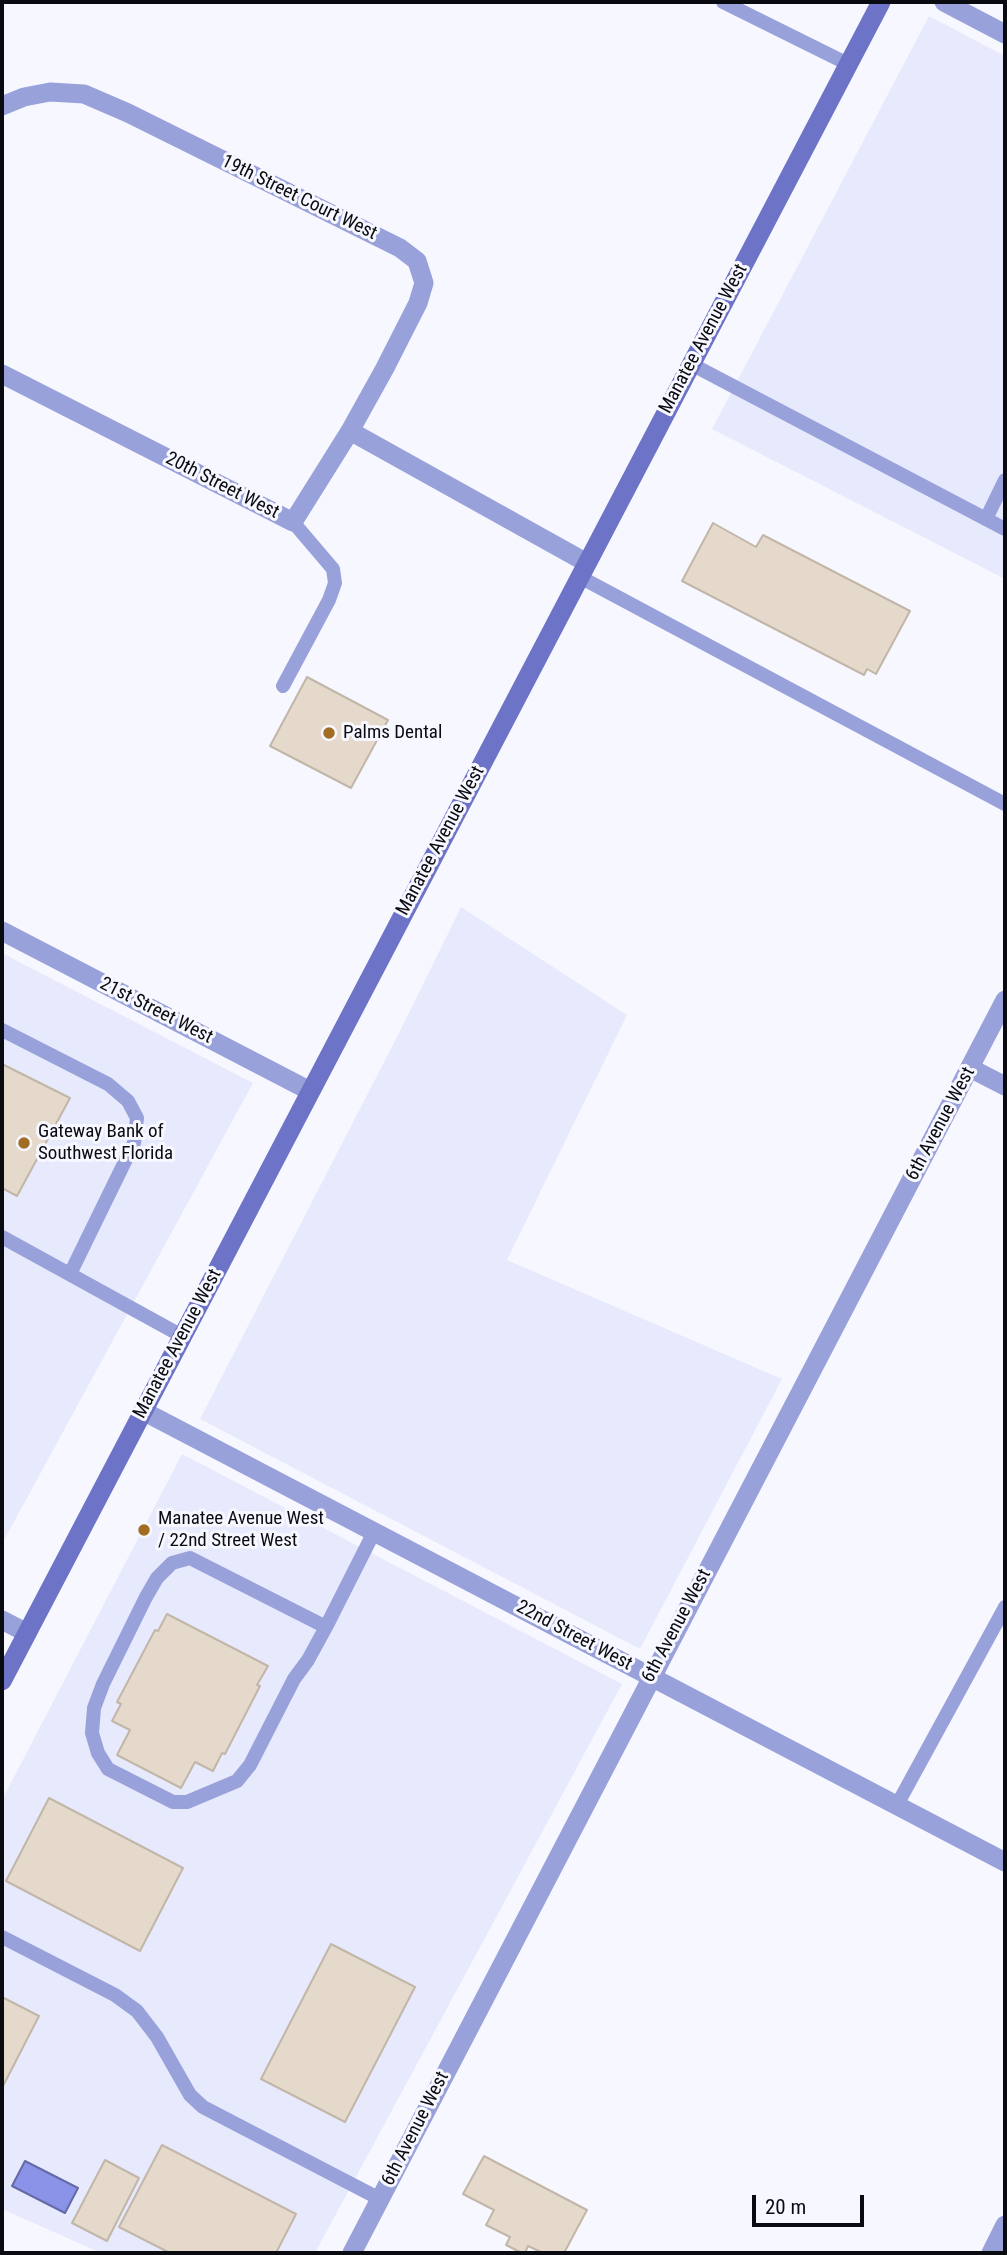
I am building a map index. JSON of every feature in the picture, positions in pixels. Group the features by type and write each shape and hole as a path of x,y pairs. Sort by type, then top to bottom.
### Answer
{"main road":[{"name":"Manatee Avenue West","path":"2,1681 881,2"}],"street":[{"path":"944,2 1005,34"},
{"name":"19th Street Court West","path":"2,106 24,97 50,92 84,94 128,113 388,242 417,261 424,283 418,303 350,431"},
{"name":"20th Street West","path":"2,374 293,522 350,431"},
{"path":"350,431 584,570"},
{"name":"21st Street West","path":"2,931 310,1091"},
{"name":"6th Avenue West","path":"352,2253 1005,1000"},
{"path":"970,1068 1005,1086"},
{"name":"22nd Street West","path":"143,1411 1005,1862"},
{"path":"2,1620 27,1633"},
{"path":"990,2253 1005,2225"}],"lane":[{"path":"723,2 848,64"},
{"path":"691,364 1005,529"},
{"path":"986,519 1005,480"},
{"path":"283,686 329,600 335,583 333,569 293,522"},
{"path":"584,570 1005,804"},
{"path":"2,1030 108,1084 128,1101 137,1118 134,1143 70,1275"},
{"path":"2,1237 182,1336"},
{"path":"326,1627 190,1558 172,1563 157,1578 103,1684 94,1708 92,1733 98,1753 108,1769 173,1802 187,1802 237,1781 250,1765 294,1679 308,1660 326,1627 374,1532"},
{"path":"897,1805 1005,1606"},
{"path":"2,1937 115,1996 136,2011 157,2037 190,2095 203,2107 380,2199"}],"shaded area":[{"path":"929,16 1005,56 1005,579 712,429"},
{"path":"461,907 627,1015 507,1260 782,1379 640,1649 200,1419"},
{"path":"2,953 253,1083 2,1544"},
{"path":"182,1454 622,1684 315,2253 101,2253 2,2209 2,1800"}],"water":[{"path":"25,2161 78,2188 65,2213 12,2186"}],"building":[{"path":"713,523 756,547 763,535 910,611 876,674 867,669 864,675 682,581"},
{"name":"Palms Dental","path":"307,677 388,720 351,788 270,746"},
{"name":"Gateway Bank of Southwest Florida","path":"2,1064 70,1098 17,1196 2,1188"},
{"path":"167,1614 268,1666 225,1754 222,1753 213,1771 195,1762 181,1788 117,1755 130,1730 112,1721 121,1704 117,1702 155,1630 158,1631"},
{"path":"49,1798 183,1868 140,1951 6,1881"},
{"path":"331,1944 415,1987 345,2122 261,2079"},
{"path":"2,1997 39,2016 2,2088"},
{"path":"162,2145 296,2214 276,2253 170,2253 119,2227"},
{"path":"484,2156 587,2210 564,2253 543,2253 528,2246 525,2253 522,2253 506,2245 510,2237 486,2225 494,2210 463,2194"},
{"path":"105,2160 139,2178 107,2241 72,2223"}],"place":[{"name":"Palms Dental","path":"329,733"},
{"name":"Gateway Bank of Southwest Florida","path":"24,1143"},
{"name":"Manatee Avenue West / 22nd Street West","path":"144,1530"}]}
